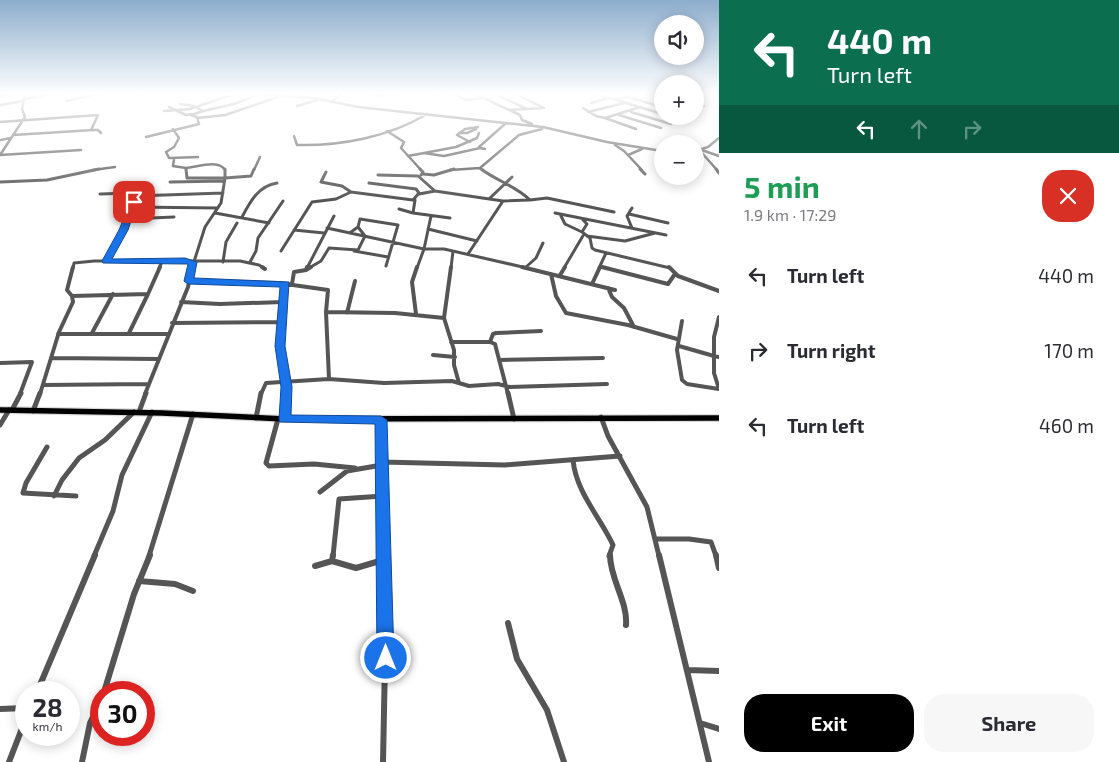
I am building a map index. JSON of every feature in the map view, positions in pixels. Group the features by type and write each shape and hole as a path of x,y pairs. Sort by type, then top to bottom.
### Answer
{"main road":[{"path":"0,410 152,412 282,419 719,418"}],"street":[{"path":"0,155 18,129"},
{"path":"146,137 173,129 179,137 174,147 166,152 169,158 198,157"},
{"path":"294,136 297,145 323,145 393,129"},
{"path":"468,129 459,133 458,136 471,142"},
{"path":"480,148 478,146 499,129"},
{"path":"480,168 493,159 519,134 542,129"},
{"path":"546,129 614,144 654,150"},
{"path":"0,140 12,137 91,130 98,130 101,133"},
{"path":"386,131 403,142 401,148 423,174"},
{"path":"408,156 471,142 477,138 479,133"},
{"path":"704,149 719,138"},
{"path":"614,144 628,155 637,165 638,170 645,174"},
{"path":"424,153 430,157 480,148 485,149"},
{"path":"628,155 644,148"},
{"path":"0,155 81,150"},
{"path":"638,150 641,155"},
{"path":"704,151 719,156"},
{"path":"704,156 719,172"},
{"path":"170,182 225,180 252,176 260,157"},
{"path":"54,496 62,480 79,458 105,440 137,412 181,302 208,221 218,208 223,193 225,168 222,166 175,168 174,159"},
{"path":"186,167 187,178 225,180"},
{"path":"0,182 38,181 83,174 93,169 115,168"},
{"path":"378,175 434,175 457,168 480,168 522,192 530,200"},
{"path":"326,172 321,182 342,186 351,192 415,200"},
{"path":"418,176 435,191"},
{"path":"490,198 512,177"},
{"path":"369,183 416,189 419,194"},
{"path":"242,217 254,195 271,184 278,184"},
{"path":"413,213 415,200 419,194 435,191 503,201 548,198 614,212"},
{"path":"281,251 312,202 336,199 351,192"},
{"path":"100,194 131,193 135,196 223,193"},
{"path":"106,261 128,219 135,196"},
{"path":"250,262 257,247 258,238 283,201"},
{"path":"468,254 503,201"},
{"path":"132,206 218,208"},
{"path":"632,208 629,214 632,228"},
{"path":"399,210 450,218"},
{"path":"215,213 268,222"},
{"path":"555,214 666,235"},
{"path":"629,214 668,223"},
{"path":"306,270 334,216"},
{"path":"416,314 412,282 424,248 431,216"},
{"path":"561,216 565,224 590,238 592,248 606,253 669,267 675,274 719,291"},
{"path":"128,219 174,217"},
{"path":"352,232 358,227 360,219 398,225 386,266"},
{"path":"560,275 578,246 579,238 584,234 587,224 583,220"},
{"path":"223,262 226,242 237,223"},
{"path":"358,227 365,236"},
{"path":"327,228 424,248 468,254 615,290"},
{"path":"428,229 477,241"},
{"path":"294,230 324,233"},
{"path":"584,234 625,241 639,239 655,233"},
{"path":"353,251 358,250 365,236"},
{"path":"526,267 536,258 543,243"},
{"path":"292,284 294,272 306,270 321,261 329,248 388,257"},
{"path":"453,251 444,318 455,357 454,365 459,383"},
{"path":"592,284 606,253"},
{"path":"33,411 58,334 73,302 72,296 67,290 74,263 106,261 250,262 264,269"},
{"path":"129,334 162,262"},
{"path":"601,267 650,282 668,284 675,274"},
{"path":"550,274 556,296 566,313 677,339"},
{"path":"188,281 292,284 328,290 326,312 329,379"},
{"path":"347,313 355,282"},
{"path":"285,284 280,346 286,383 282,419 266,459 269,466 314,464 355,468 382,464 505,465 620,456"},
{"path":"608,288 613,301 625,310 630,324 640,330"},
{"path":"92,333 113,294"},
{"path":"72,296 148,294"},
{"path":"181,302 220,304 284,302"},
{"path":"326,312 416,314 444,318"},
{"path":"682,321 677,339 678,362 683,382 719,389 714,373 716,356 711,347 718,332 719,317"},
{"path":"172,324 281,322"},
{"path":"490,342 493,334 496,333 541,331"},
{"path":"58,334 167,334"},
{"path":"451,342 490,342 495,344 505,385 510,396 514,419"},
{"path":"678,346 716,356"},
{"path":"433,355 455,357"},
{"path":"51,358 158,359"},
{"path":"500,360 603,358"},
{"path":"0,364 32,362 24,387 0,424"},
{"path":"256,418 258,400 266,382 286,383 329,379 459,383 469,386 498,384 510,387 607,384"},
{"path":"43,385 148,384"},
{"path":"42,681 113,511 122,475 152,412"},
{"path":"107,681 139,581 156,539 193,414"},
{"path":"601,417 608,436 643,496 656,539 709,762"},
{"path":"381,420 383,560 386,610 383,762"},
{"path":"47,447 26,483 23,493 76,496"},
{"path":"573,460 576,476 613,546 609,556 618,592 627,614 626,625"},
{"path":"320,492 330,489 340,477 355,468"},
{"path":"332,561 338,499 383,496"},
{"path":"656,539 689,539 711,542 715,549 719,568"},
{"path":"315,566 332,561 356,568 383,560"},
{"path":"139,581 175,584 193,591"},
{"path":"508,624 517,659 547,710 564,762"},
{"path":"687,670 719,671"},
{"path":"0,709 15,708"},
{"path":"82,762 90,723"},
{"path":"700,723 719,729"},
{"path":"9,762 15,746"}],"route":[{"path":"134,202 123,230 106,261 193,262 188,281 285,284 280,346 286,387 285,419 381,420 386,658"}]}
